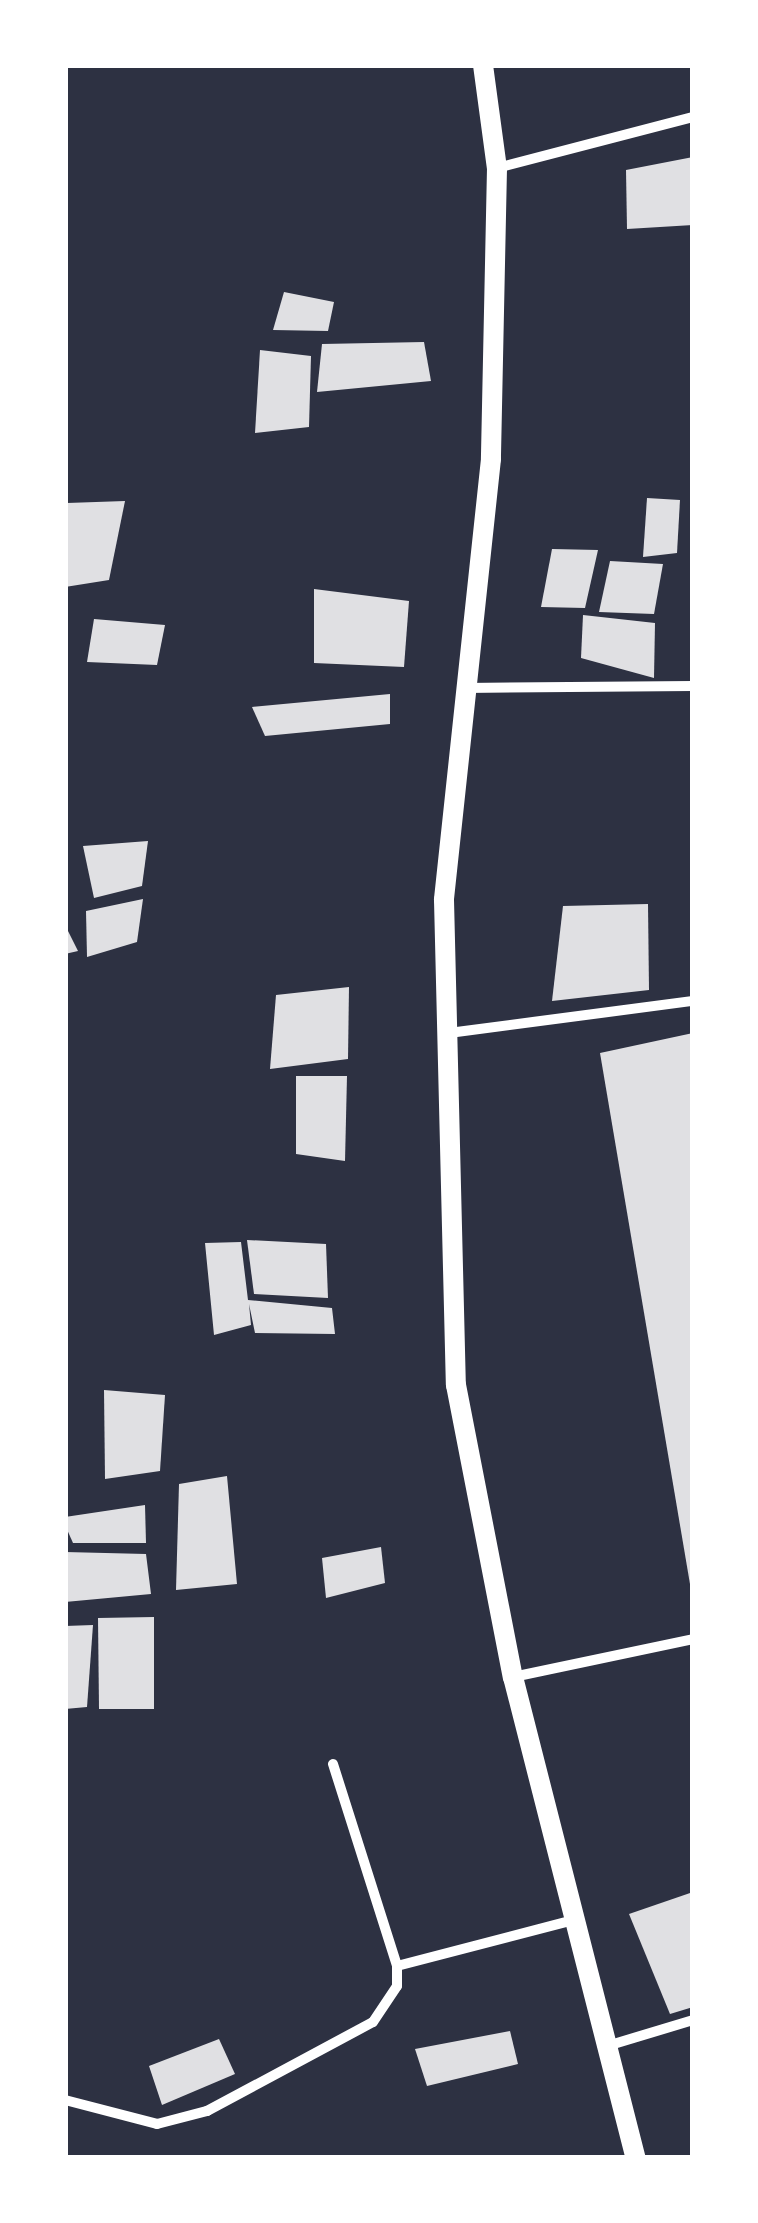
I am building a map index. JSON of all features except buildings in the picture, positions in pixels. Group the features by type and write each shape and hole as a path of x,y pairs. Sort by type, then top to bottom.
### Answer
{"main road":[{"path":"482,65 497,168 491,459 463,688 444,900 449,1033 446,1202 456,1385 513,1677 572,1920 636,2158"}],"street":[{"path":"497,168 693,116"},
{"path":"463,688 693,686"},
{"path":"449,1033 693,1000"},
{"path":"513,1677 693,1639"},
{"path":"65,2100 156,2124 207,2111 373,2022 397,1986 397,1966 333,1764"},
{"path":"397,1966 572,1920"},
{"path":"608,2046 693,2020"}]}
